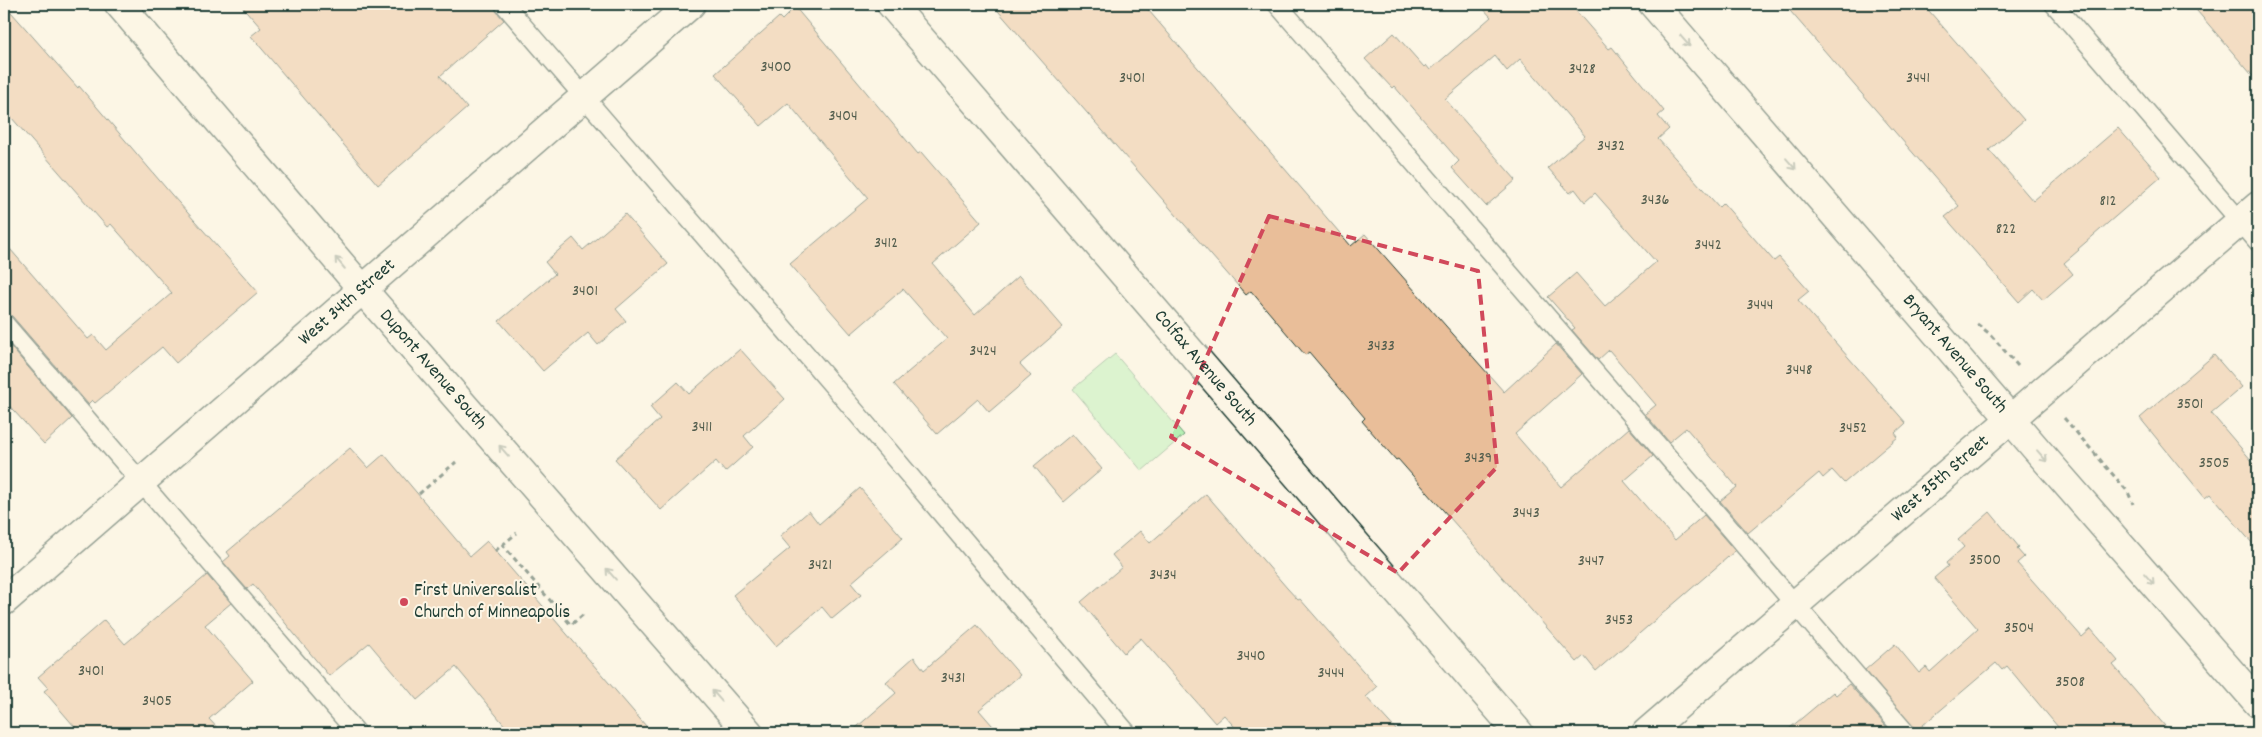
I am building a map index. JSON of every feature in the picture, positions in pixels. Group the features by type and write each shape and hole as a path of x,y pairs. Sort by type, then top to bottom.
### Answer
{"street":[{"name":"Dupont Avenue South","path":"119,4 744,731"},
{"name":"West 34th Street","path":"4,601 691,4"},
{"name":"Colfax Avenue South","path":"890,4 1519,733"},
{"name":"Bryant Avenue South","path":"1653,4 2258,704"},
{"name":"West 35th Street","path":"1646,733 2249,213"}],"lane":[{"path":"504,4 848,402 1127,733"},
{"path":"1277,4 1906,733"},
{"path":"2054,4 2249,213 2258,242"},
{"path":"4,323 357,733"}],"path":[{"path":"419,494 456,462"},
{"path":"495,550 517,532"},
{"path":"502,544 571,625 585,613"}],"highlighted area":[{"path":"1269,216 1478,271 1497,467 1398,573 1171,437"}],"green space":[{"path":"1115,354 1184,435 1142,471 1073,389"}],"building":[{"path":"4,4 78,88 79,86 258,292 176,363 162,347 95,403 92,400 88,404 12,316 4,313 4,242 88,339 93,335 106,350 172,293 111,224 107,227 4,109"},
{"path":"240,4 494,4 496,11 504,20 440,76 467,108 378,185 251,36 261,28"},
{"path":"992,4 1143,4 1351,246 1365,234 1504,392 1556,344 1582,374 1515,434 1561,487 1629,428 1653,456 1624,481 1675,540 1704,515 1735,551 1596,671 1584,656 1577,662 1398,459 1396,460 1362,421 1365,418 1309,352 1305,355 1251,291 1246,295"},
{"path":"1479,4 1570,4 1609,49 1612,47 1664,111 1658,116 1669,129 1658,139 1719,207 1723,203 1774,261 1779,257 1809,291 1798,300 1906,423 1895,433 1898,437 1844,483 1832,470 1823,478 1819,473 1748,533 1720,501 1737,487 1686,428 1669,442 1645,414 1656,405 1609,350 1598,360 1572,330 1575,328 1548,297 1576,273 1605,306 1656,262 1595,193 1585,202 1575,189 1570,193 1548,168 1585,136 1520,59 1507,71 1495,56 1445,99 1516,180 1486,206 1452,168 1459,161 1394,86 1392,88 1365,59 1394,33 1424,67 1426,65 1430,70 1491,17"},
{"path":"1784,4 1923,4 2024,120 1989,150 2033,201 2118,128 2161,177 2064,263 2073,274 2043,300 2033,289 2019,302 1945,217 1959,206"},
{"path":"2191,4 2258,4 2258,82"},
{"path":"795,7 918,154 921,152 981,222 933,264 975,315 1019,276 1063,327 1020,364 1031,376 989,412 978,399 937,434 894,384 947,339 903,289 851,334 790,264 868,198 788,103 761,126 715,74 779,17 782,20"},
{"path":"625,214 668,264 616,309 626,321 598,345 588,333 543,371 499,321 555,274 545,262 573,238 583,250"},
{"path":"4,339 72,418 44,444 4,400"},
{"path":"740,349 785,399 744,436 753,447 725,472 716,461 661,510 615,459 660,419 650,407 678,382 689,394"},
{"path":"2214,355 2242,387 2211,413 2258,468 2258,550 2210,494 2205,498 2140,418"},
{"path":"1072,434 1102,469 1064,502 1034,466"},
{"name":"First Universalist Church of Minneapolis","path":"350,448 368,468 384,454 470,556 487,541 652,733 511,733 456,667 417,700 369,643 329,676 253,584 247,589 223,562 230,556 227,552"},
{"path":"860,488 903,538 851,583 861,595 832,619 822,607 776,646 733,595 790,548 780,536 809,511 819,524"},
{"path":"1206,494 1287,588 1298,600 1300,599 1377,687 1366,697 1399,733 1240,733 1224,715 1215,723 1141,638 1124,653 1081,602 1122,567 1112,555 1140,531 1150,543"},
{"path":"1990,512 2019,547 2017,549 2024,557 2017,563 2082,637 2091,629 2118,661 2113,665 2171,733 2063,733 2007,666 2002,670 1996,663 1916,731 1865,670 1895,644 1919,673 1926,667 1930,672 1978,629 1934,578 1948,566 1946,563 1964,547 1958,540"},
{"path":"207,575 231,603 205,625 253,681 209,719 222,733 80,733 44,691 48,688 38,677 104,620 125,644"},
{"path":"977,625 1020,675 979,710 999,733 850,733 896,693 886,682 914,657 924,670"},
{"path":"1849,684 1892,733 1784,733 1833,692 1836,695"}],"place":[{"name":"First Universalist Church of Minneapolis","path":"404,602"}]}
